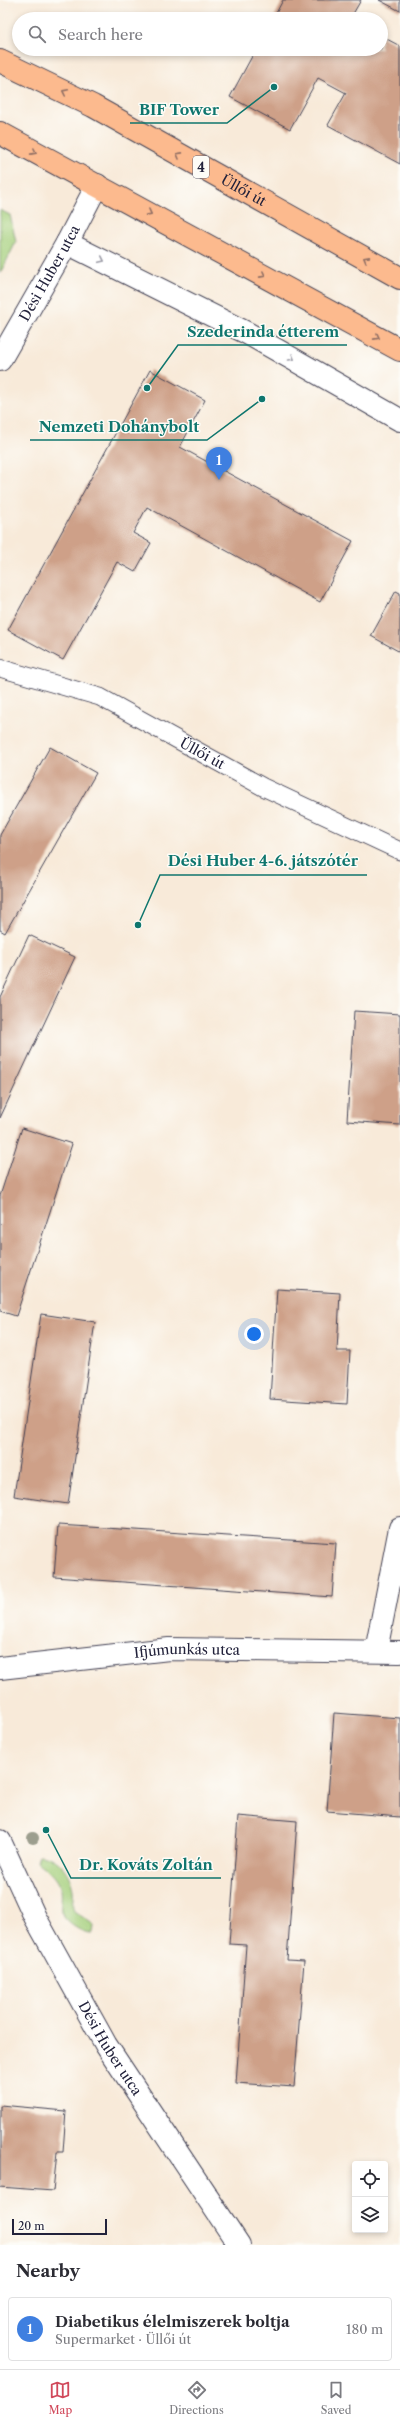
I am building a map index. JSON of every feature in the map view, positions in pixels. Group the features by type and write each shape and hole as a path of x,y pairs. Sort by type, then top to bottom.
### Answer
{"main road":[{"name":"Üllői út","path":"0,61 93,106 400,278"},
{"path":"0,133 400,350"}],"street":[{"name":"Dési Huber utca","path":"0,360 67,243 97,185"},
{"path":"67,243 247,333 400,420"},
{"path":"376,1651 400,1528"},
{"name":"Ifjúmunkás utca","path":"0,1668 169,1649 400,1652"},
{"name":"Dési Huber utca","path":"0,1841 35,1917 106,2045 239,2245"}],"lane":[{"name":"Üllői út","path":"0,668 100,697 263,788 400,851"}],"green space":[{"path":"0,210 10,215 16,242 0,274"},
{"path":"39,1855 52,1858 66,1871 73,1890 74,1911 94,1925 93,1933 84,1932 74,1926 63,1915 61,1911 60,1886 53,1875 37,1862"}],"building":[{"path":"283,0 361,0 354,12 277,12"},
{"path":"379,0 400,0 400,11"},
{"path":"388,40 400,46 400,164 328,125 346,93 318,78 290,129 230,97 252,56 388,56"},
{"path":"150,370 205,400 180,447 353,541 320,602 147,507 133,533 151,543 135,572 117,562 63,660 8,630"},
{"path":"396,591 400,593 400,652 371,636"},
{"path":"50,747 96,773 5,933 0,930 0,835"},
{"path":"29,935 75,957 0,1118 0,997"},
{"path":"354,1011 400,1014 400,1125 347,1121"},
{"path":"22,1128 72,1144 16,1316 0,1311 0,1196"},
{"path":"277,1289 340,1293 337,1351 350,1351 347,1404 270,1399"},
{"path":"41,1314 95,1322 68,1504 14,1496"},
{"path":"58,1525 336,1543 332,1597 54,1577"},
{"path":"334,1713 400,1718 400,1817 327,1811"},
{"path":"238,1816 297,1821 287,1960 304,1961 294,2087 236,2083 246,1945 229,1944"},
{"path":"0,2105 66,2111 63,2152 57,2152 53,2191 0,2187"}],"place":[{"name":"BIF Tower","path":"274,87"},
{"name":"Szederinda étterem","path":"147,388"},
{"name":"Nemzeti Dohánybolt","path":"262,399"},
{"name":"Diabetikus élelmiszerek boltja","path":"219,480"},
{"name":"Dési Huber 4-6. játszótér","path":"138,925"},
{"name":"Dr. Kováts Zoltán","path":"46,1830"}]}
